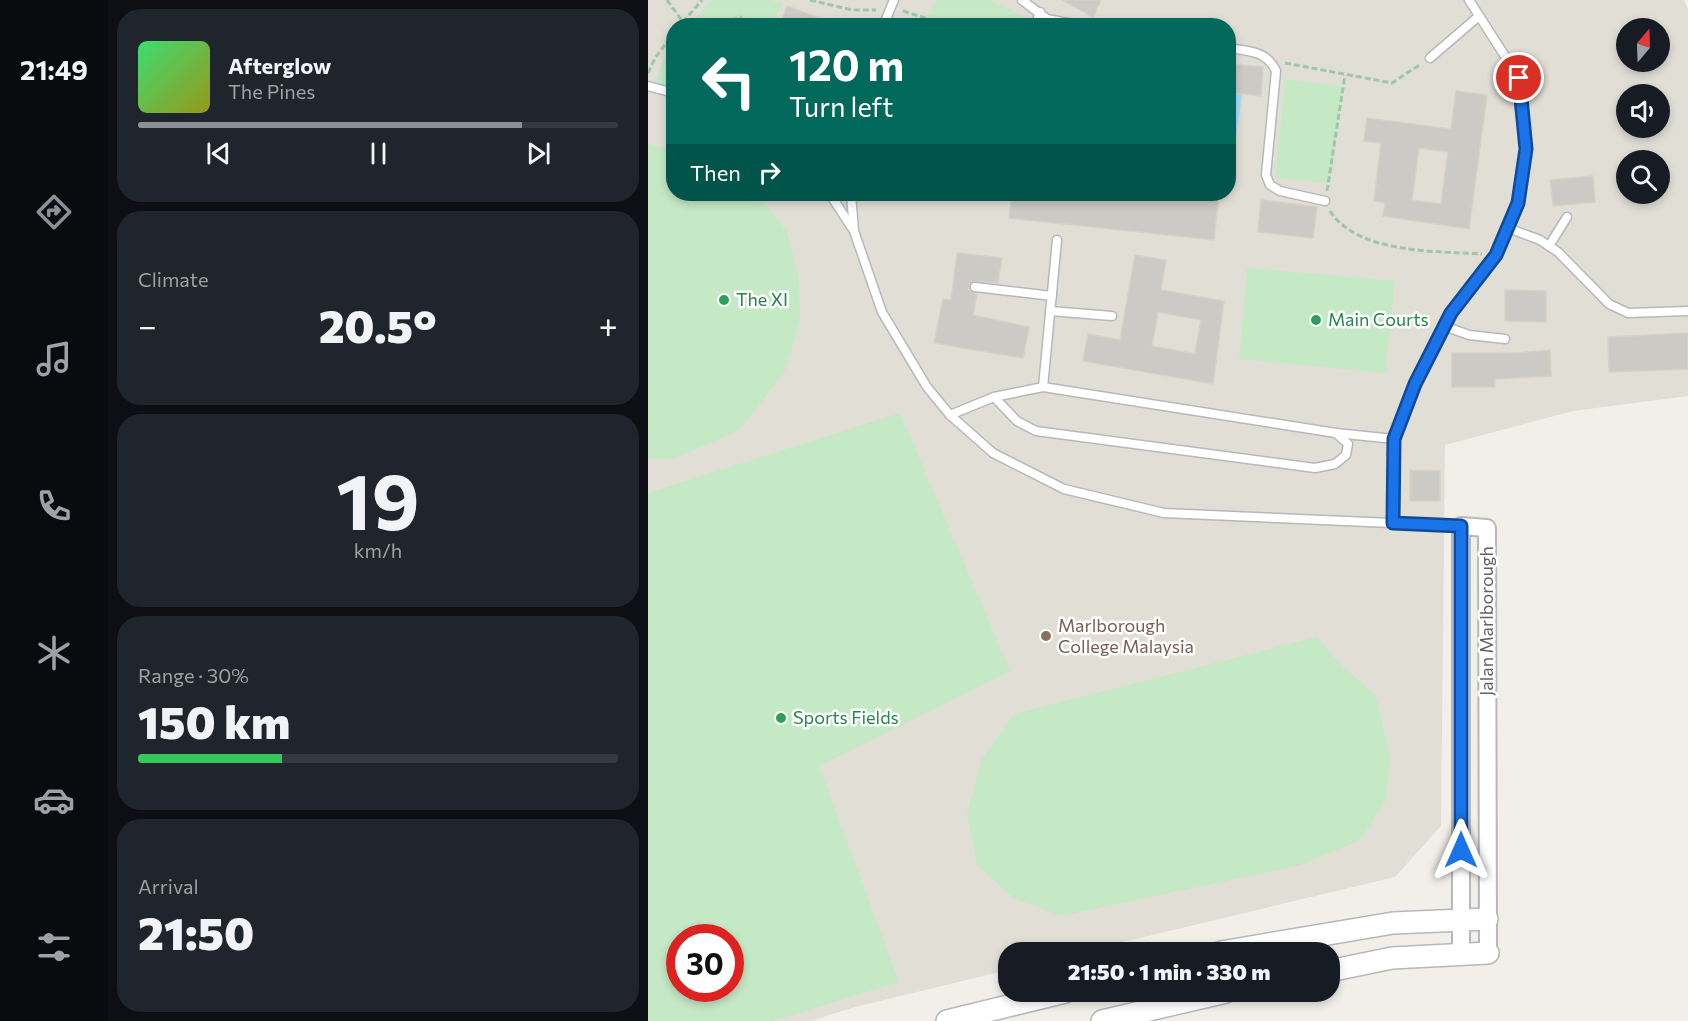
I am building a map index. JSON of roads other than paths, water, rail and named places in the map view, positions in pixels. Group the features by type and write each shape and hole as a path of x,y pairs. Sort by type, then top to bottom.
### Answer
{"street":[{"name":"Jalan Marlborough","path":"1340,969 1392,958 1488,952 1487,528 1461,526 1461,953"},
{"path":"1280,942 1393,923 1487,919"},
{"path":"947,1021 982,1017 1032,1002"},
{"path":"1102,1021 1183,1002"}],"lane":[{"path":"886,18 894,0"},
{"path":"1022,0 1049,18"},
{"path":"1393,523 1394,439 1415,384 1451,313 1496,255 1518,203 1526,149 1519,78 1469,0"},
{"path":"1038,18 1040,12"},
{"path":"1430,58 1479,16"},
{"path":"1236,49 1260,53 1272,61 1276,71 1266,175 1270,185 1280,191 1325,201"},
{"path":"648,86 666,91"},
{"path":"835,201 854,231 882,312 927,387 950,415 993,453 1064,489 1164,513 1461,526"},
{"path":"852,201 854,231"},
{"path":"1549,246 1567,217"},
{"path":"1508,228 1540,240 1558,252 1609,304 1628,313 1688,311"},
{"path":"1043,387 1057,240"},
{"path":"975,287 1052,296"},
{"path":"1050,311 1112,316"},
{"path":"1444,326 1469,335 1505,339"},
{"path":"950,415 994,398 1043,387 1336,433 1394,439"},
{"path":"994,398 1017,421 1036,431 1315,468 1335,464 1346,455 1348,444 1336,433"}],"water":[{"path":"1236,94 1242,95 1236,136"}],"place":[{"name":"The XI","path":"724,300"},
{"name":"Main Courts","path":"1316,320"},
{"name":"Marlborough College Malaysia","path":"1046,636"},
{"name":"Sports Fields","path":"781,718"}]}
